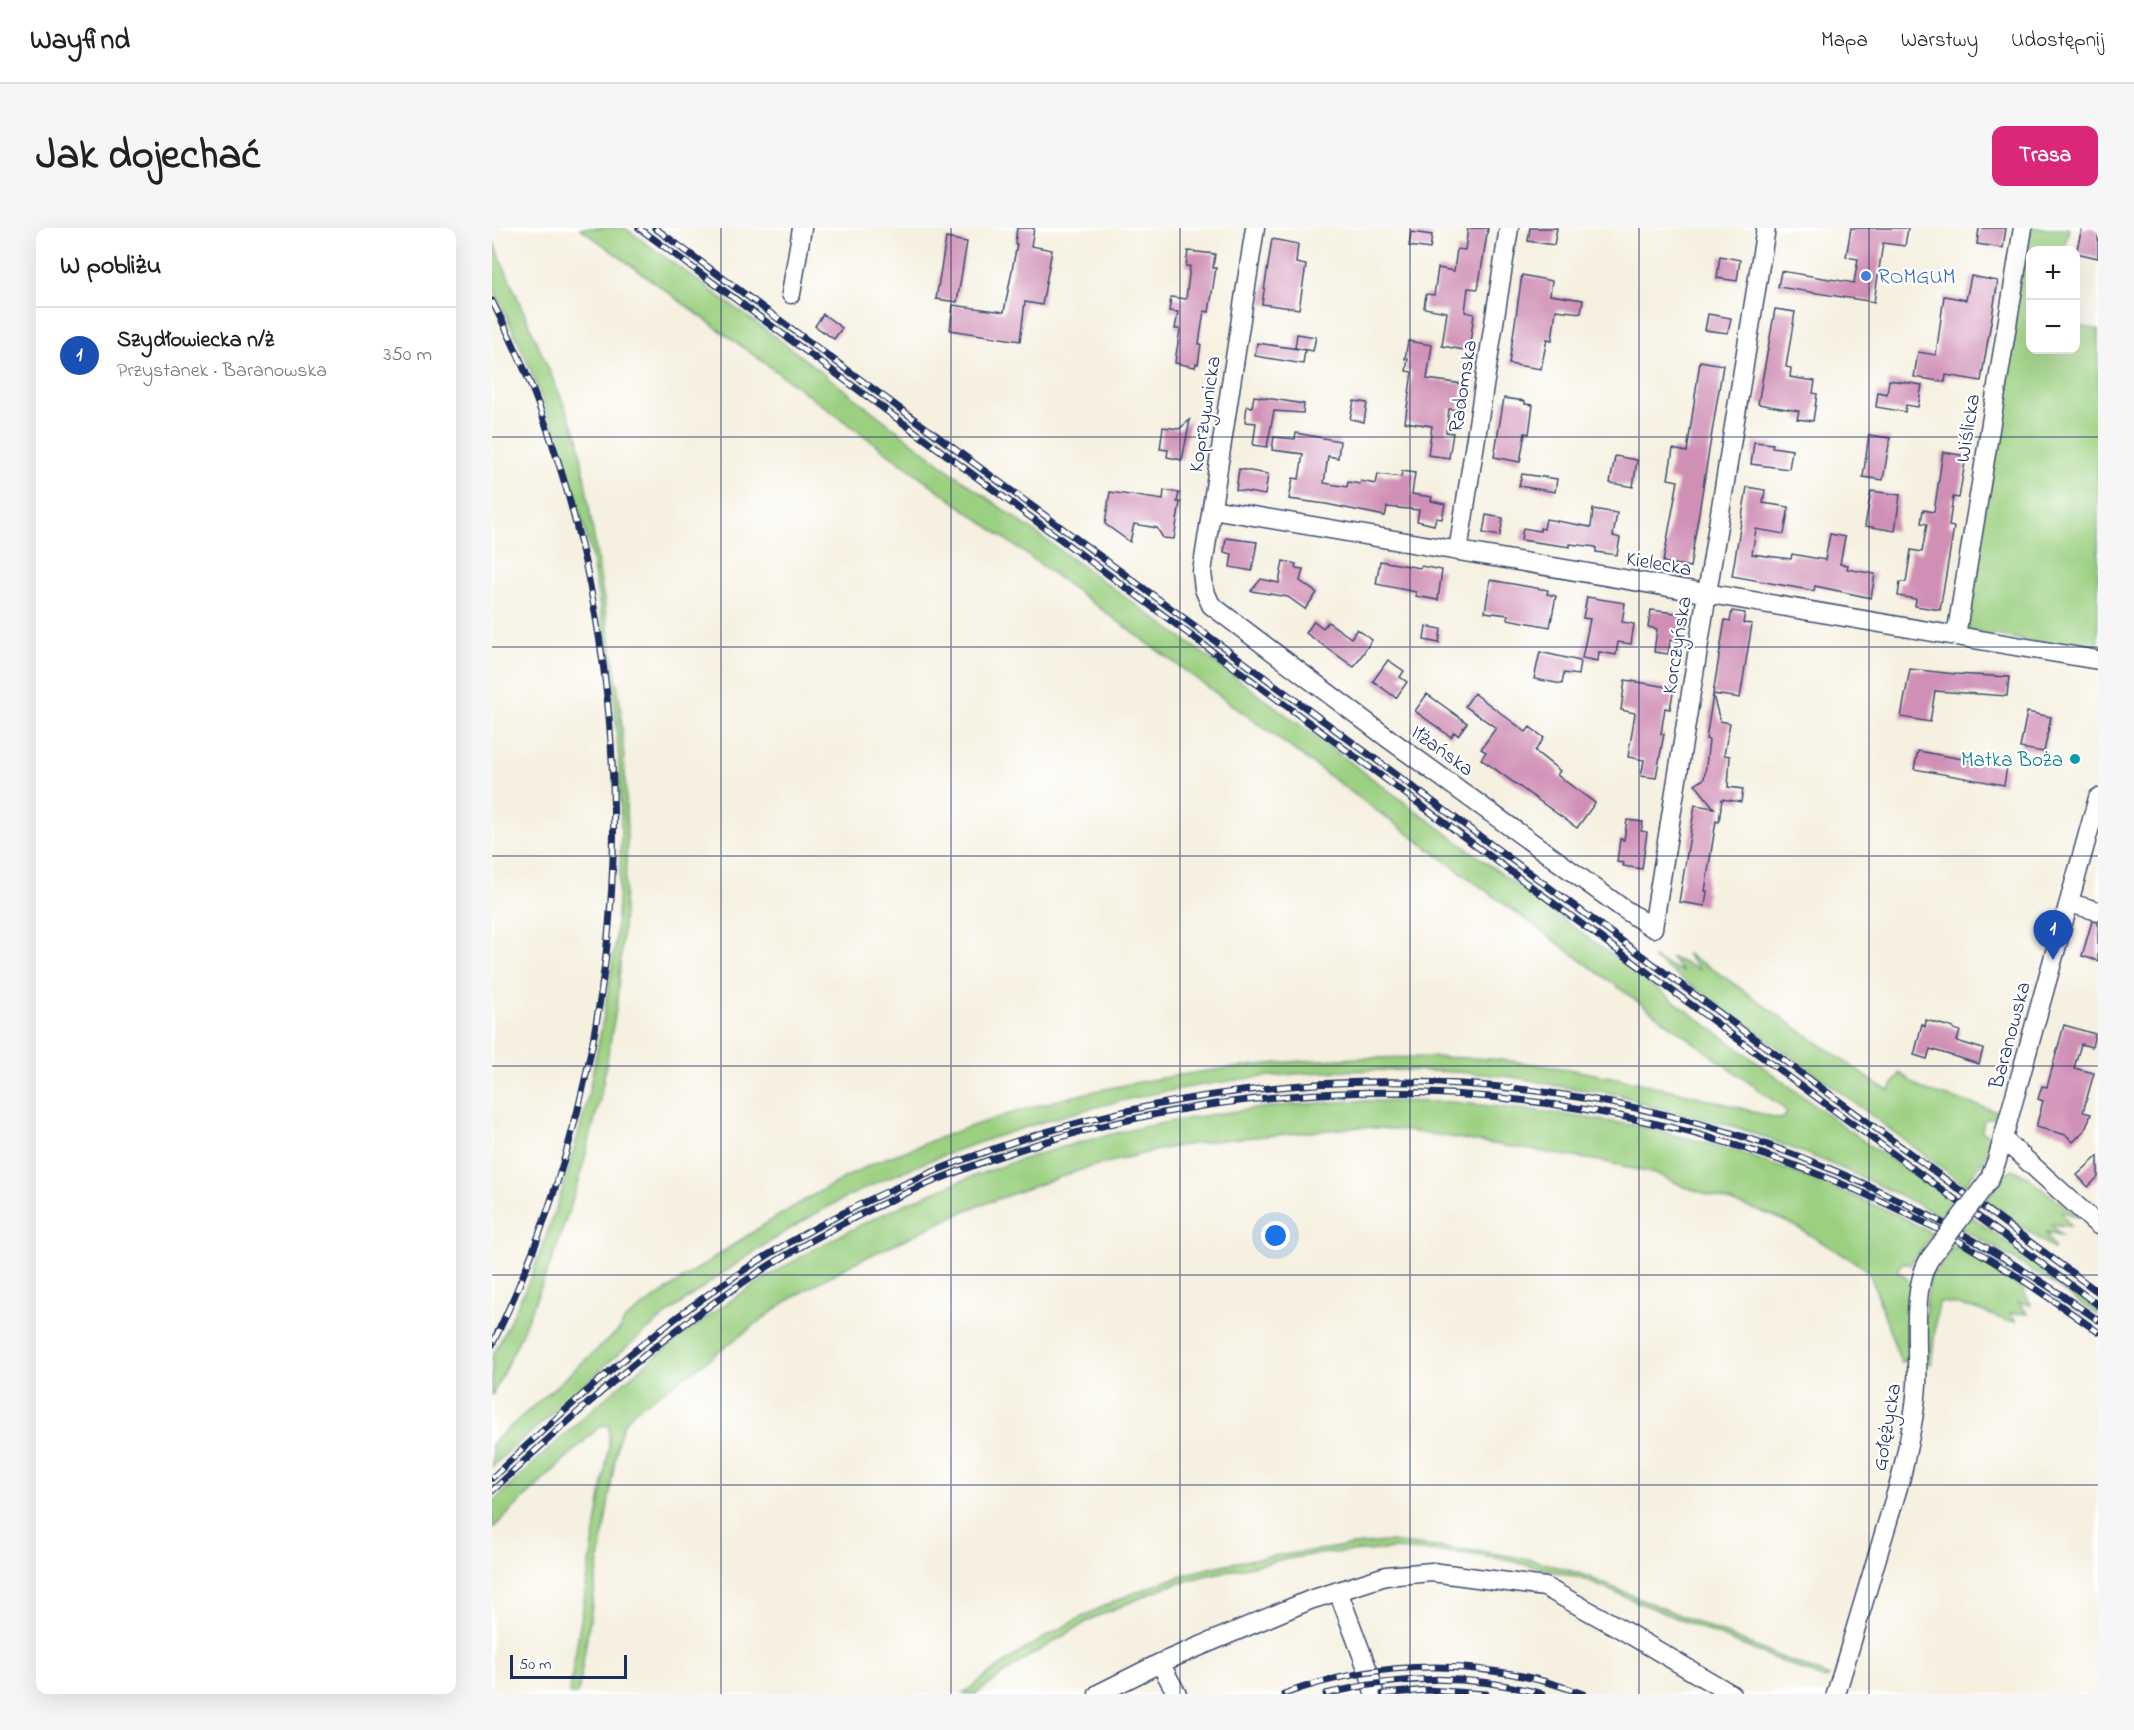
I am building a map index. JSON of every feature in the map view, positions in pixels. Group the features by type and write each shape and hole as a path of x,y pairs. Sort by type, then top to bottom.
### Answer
{"street":[{"path":"791,294 802,228"},
{"name":"Koprzywnicka","path":"1211,605 1204,589 1202,572 1255,228"},
{"name":"Radomska","path":"1458,551 1509,228"},
{"name":"Korczyńska","path":"1653,928 1766,228"},
{"name":"Wiślicka","path":"1956,636 2023,228"},
{"name":"Kielecka","path":"1212,509 2098,660"},
{"name":"Iłżańska","path":"1211,605 1399,746 1653,928"},
{"name":"Baranowska","path":"1989,1180 2003,1139 2098,798"},
{"path":"2069,903 2098,911"},
{"path":"2003,1139 2098,1225"},
{"name":"Gołężycka","path":"1836,1694 1909,1446 1917,1385 1920,1286 1924,1268 1989,1180"},
{"path":"1098,1694 1160,1663 1310,1600 1386,1576 1432,1572 1545,1587 1731,1694"},
{"path":"1338,1591 1370,1676 1374,1694"},
{"path":"1160,1663 1178,1694"}],"green space":[{"path":"580,228 625,228 789,347 947,469 1178,635 1873,1148 1921,1179 2098,1310 2098,1315 1989,1244 1913,1202 1834,1165 1736,1127 1649,1106 1620,1095 1511,1077 1391,1070 1271,1076 1152,1094 1036,1124 974,1144 854,1193 764,1245 700,1289 610,1361 492,1467 492,1443 620,1329 625,1319 716,1256 777,1216 874,1163 978,1124 1032,1107 1140,1082 1251,1066 1363,1058 1443,1057 1491,1059 1565,1069 1672,1090 1779,1119 1787,1113 1782,1107"},
{"path":"2027,228 2069,228 2065,246 2026,246 2026,354 2080,354 2080,326 2098,330 2098,654 1969,630 1966,626"},
{"path":"492,239 578,437 620,703 627,841 617,1003 600,1099 579,1180 551,1263 492,1396 492,1358 530,1279 543,1245 565,1182 586,1106 615,946 621,828 619,760 613,687 591,554 574,491 552,425 524,354 492,285"},
{"path":"1686,954 1714,970 1889,1091 1900,1073 1923,1090 1997,1111 1996,1117 1984,1120 1982,1131 1991,1137 1984,1160 1965,1185 1805,1066 1651,957 1683,972 1670,957 1700,970"},
{"path":"1359,1101 1452,1102 1539,1111 1639,1126 1730,1149 1815,1180 1902,1217 1986,1264 2023,1289 2031,1305 2018,1302 2028,1314 2010,1313 2016,1321 2007,1321 1973,1308 1942,1302 1938,1304 1931,1364 1927,1361 1925,1363 1926,1304 1931,1269 1936,1272 1952,1250 1932,1235 1910,1265 1903,1262 1897,1271 1905,1276 1911,1286 1909,1359 1907,1363 1904,1360 1901,1363 1870,1274 1860,1265 1795,1226 1771,1215 1685,1187 1659,1175 1606,1162 1424,1133 1361,1127 1212,1141 1166,1148 1086,1168 969,1209 856,1262 784,1303 693,1371 634,1411 623,1425 618,1441 578,1694 569,1694 609,1445 609,1426 599,1427 492,1529 492,1503 612,1392 688,1331 763,1280 841,1235 922,1197 1006,1165 1092,1139 1180,1120 1269,1107"},
{"path":"2013,1169 2026,1176 2079,1217 2061,1211 2070,1226 2051,1224 2061,1235 2046,1232 2055,1250 1986,1201 2002,1178 2000,1176"},
{"path":"1389,1542 1485,1552 1534,1560 1581,1574 1829,1677 1824,1679 1580,1578 1507,1560 1470,1554 1395,1549 1318,1554 1280,1560 1204,1576 1166,1587 1093,1618 1025,1659 976,1694 963,1694 1015,1656 1071,1623 1160,1583 1236,1562 1350,1545"}],"building":[{"path":"1017,228 1034,228 1031,246 1052,250 1042,305 1025,302 1020,341 950,330 953,305 1004,312 1017,244 1015,244"},
{"path":"1468,228 1488,228 1478,289 1468,288 1465,312 1474,314 1469,351 1442,346 1447,312 1424,308 1426,294 1434,295 1438,268 1454,271 1457,249 1465,250"},
{"path":"1530,228 1557,228 1554,245 1528,241"},
{"path":"1851,228 1908,228 1905,246 1883,243 1874,302 1778,287 1781,271 1854,283 1858,259 1846,257"},
{"path":"1979,228 2006,228 2003,248 1977,244"},
{"path":"2082,228 2098,228 2098,258 2080,254 2080,246 2078,246"},
{"path":"1411,232 1432,235 1430,249 1409,246"},
{"path":"946,238 967,242 957,302 936,299"},
{"path":"1272,239 1298,244 1296,263 1306,265 1299,309 1262,304"},
{"path":"1188,251 1215,254 1213,268 1216,268 1209,312 1204,311 1198,364 1196,363 1195,367 1175,363 1180,329 1175,329 1178,312 1169,311 1171,297 1186,299 1190,266 1186,266"},
{"path":"1720,256 1740,260 1737,281 1717,278"},
{"path":"1522,275 1552,281 1550,295 1583,300 1581,313 1556,310 1552,340 1547,339 1541,369 1509,364"},
{"path":"1971,276 1998,281 1981,381 1946,375 1945,382 1914,377 1918,352 1936,355 1944,296 1966,300"},
{"path":"1775,309 1795,312 1786,367 1791,368 1790,377 1815,381 1813,393 1817,394 1813,421 1797,419 1799,411 1758,404"},
{"path":"823,314 842,328 834,339 815,326"},
{"path":"1708,314 1731,318 1728,333 1705,330"},
{"path":"1297,334 1316,337 1313,351 1295,348"},
{"path":"1408,341 1432,345 1427,379 1463,384 1459,410 1449,409 1446,432 1453,433 1449,458 1428,455 1432,426 1405,422 1412,372 1406,371"},
{"path":"1257,343 1305,350 1303,364 1255,356"},
{"path":"1700,361 1723,365 1690,567 1663,562 1678,481 1668,479 1673,449 1687,452"},
{"path":"1889,380 1922,385 1918,407 1906,405 1905,412 1876,407 1878,392 1887,394"},
{"path":"1254,396 1304,404 1303,413 1274,411 1267,447 1253,445 1256,423 1245,422 1247,406 1252,407"},
{"path":"1504,398 1525,401 1525,404 1533,405 1529,434 1525,433 1520,462 1494,457"},
{"path":"1354,401 1367,403 1364,422 1350,419"},
{"path":"1190,420 1182,460 1167,457 1168,450 1160,449 1163,427 1179,429"},
{"path":"1296,433 1340,441 1338,458 1328,456 1324,483 1347,487 1348,482 1360,484 1361,481 1376,484 1378,474 1401,477 1402,471 1415,473 1412,494 1432,497 1431,501 1445,504 1442,519 1436,518 1434,525 1417,521 1419,510 1387,507 1385,516 1289,499 1293,478 1299,479 1303,454 1272,450 1274,437 1295,439"},
{"path":"1869,435 1890,438 1883,480 1863,477"},
{"path":"1754,442 1773,444 1772,447 1792,450 1789,469 1751,464"},
{"path":"1943,452 1966,456 1959,498 1953,497 1949,526 1954,527 1940,610 1915,606 1916,599 1898,596 1900,582 1906,582 1911,550 1922,552 1927,524 1921,523 1923,510 1934,512"},
{"path":"1615,456 1637,460 1633,487 1610,483"},
{"path":"1239,469 1268,474 1265,495 1236,490"},
{"path":"1522,474 1557,479 1555,492 1519,486"},
{"path":"1747,487 1765,490 1763,503 1789,507 1784,534 1756,529 1752,554 1791,559 1792,554 1825,560 1830,534 1845,537 1840,564 1848,565 1847,569 1875,574 1871,598 1815,586 1814,591 1732,576"},
{"path":"1164,490 1179,493 1177,502 1180,502 1174,539 1163,538 1157,528 1134,524 1130,542 1105,524 1110,492 1163,500"},
{"path":"1871,491 1900,495 1895,531 1865,526"},
{"path":"1593,509 1617,513 1613,536 1620,538 1617,555 1596,552 1596,547 1570,544 1570,547 1521,540 1523,528 1540,531 1540,528 1544,529 1546,519 1591,527"},
{"path":"1486,515 1503,518 1500,536 1483,533"},
{"path":"1226,538 1257,542 1252,571 1230,567 1232,554 1224,552"},
{"path":"1283,561 1296,564 1295,568 1303,569 1300,581 1317,593 1305,609 1288,597 1251,591 1261,579 1279,583"},
{"path":"1380,561 1442,570 1438,600 1416,596 1416,592 1376,584"},
{"path":"1490,580 1548,590 1547,594 1556,596 1550,627 1507,619 1508,615 1485,612"},
{"path":"1587,597 1625,603 1622,622 1634,624 1631,644 1618,642 1616,655 1599,652 1598,661 1582,658 1590,619 1583,618"},
{"path":"1651,610 1683,614 1678,641 1670,640 1668,654 1654,652 1657,629 1648,627"},
{"path":"1732,611 1745,613 1743,623 1752,624 1740,698 1713,694 1725,620 1730,621"},
{"path":"1314,621 1323,628 1328,622 1351,638 1357,629 1372,640 1354,667 1306,633"},
{"path":"1426,626 1441,629 1439,643 1424,640"},
{"path":"1540,652 1580,661 1578,675 1564,673 1562,684 1534,679"},
{"path":"1388,660 1404,671 1400,677 1407,682 1396,698 1373,681"},
{"path":"1910,669 2009,677 2007,696 1935,691 1930,722 1901,717"},
{"path":"1625,680 1674,688 1670,709 1665,708 1661,734 1664,734 1656,778 1641,776 1644,760 1628,757 1635,713 1621,710"},
{"path":"1474,693 1526,732 1530,727 1544,738 1535,751 1560,771 1557,775 1595,803 1577,828 1481,759 1486,752 1481,749 1496,728 1465,706"},
{"path":"1427,694 1467,723 1458,735 1454,732 1451,737 1415,711"},
{"path":"1713,695 1720,721 1730,723 1724,755 1730,756 1728,787 1743,789 1741,802 1722,799 1719,822 1716,821 1705,891 1707,891 1705,906 1679,902 1695,805 1714,808 1695,784 1704,779 1709,740 1706,739"},
{"path":"2027,712 2051,717 2044,752 2020,748"},
{"path":"1918,751 2007,767 2004,785 1914,769"},
{"path":"1627,820 1643,822 1641,831 1647,832 1642,869 1623,866 1624,863 1617,862 1620,839 1624,840"},
{"path":"2092,921 2098,922 2098,961 2082,956"},
{"path":"1926,1020 1960,1031 1957,1041 1983,1049 1979,1064 1930,1049 1927,1059 1914,1055 1922,1024 1925,1027"},
{"path":"2064,1025 2095,1034 2092,1047 2081,1044 2074,1068 2094,1073 2083,1112 2091,1114 2085,1130 2073,1142 2066,1135 2036,1127 2043,1101 2038,1099 2042,1086 2047,1087"},
{"path":"2098,1156 2098,1177 2088,1187 2077,1175"}],"railway":[{"path":"639,228 2098,1305"},
{"path":"655,228 2098,1292"},
{"path":"492,301 522,364 547,429 568,495 585,562 603,662 612,762 613,862 605,961 589,1060 565,1156 533,1252 492,1345"},
{"path":"492,1478 596,1383 667,1324 783,1246 904,1184 1031,1136 1162,1104 1296,1086 1432,1083 1567,1095 1699,1124 1828,1168 1899,1200 2001,1256 2098,1320"},
{"path":"492,1491 631,1366 667,1337 743,1282 783,1257 919,1187 1062,1137 1209,1105 1358,1092 1508,1099 1657,1124 1802,1168 1941,1231 2021,1279 2098,1332"},
{"path":"1284,1694 1320,1682 1358,1674 1434,1667 1509,1673 1583,1694"},
{"path":"1326,1694 1381,1683 1434,1679 1488,1683 1543,1694"},
{"path":"1383,1694 1427,1690 1486,1694"}],"place":[{"name":"ROMGUM","path":"1866,276"},
{"name":"Matka Boża","path":"2075,759"},
{"name":"Szydłowiecka n/ż","path":"2053,960"}]}
